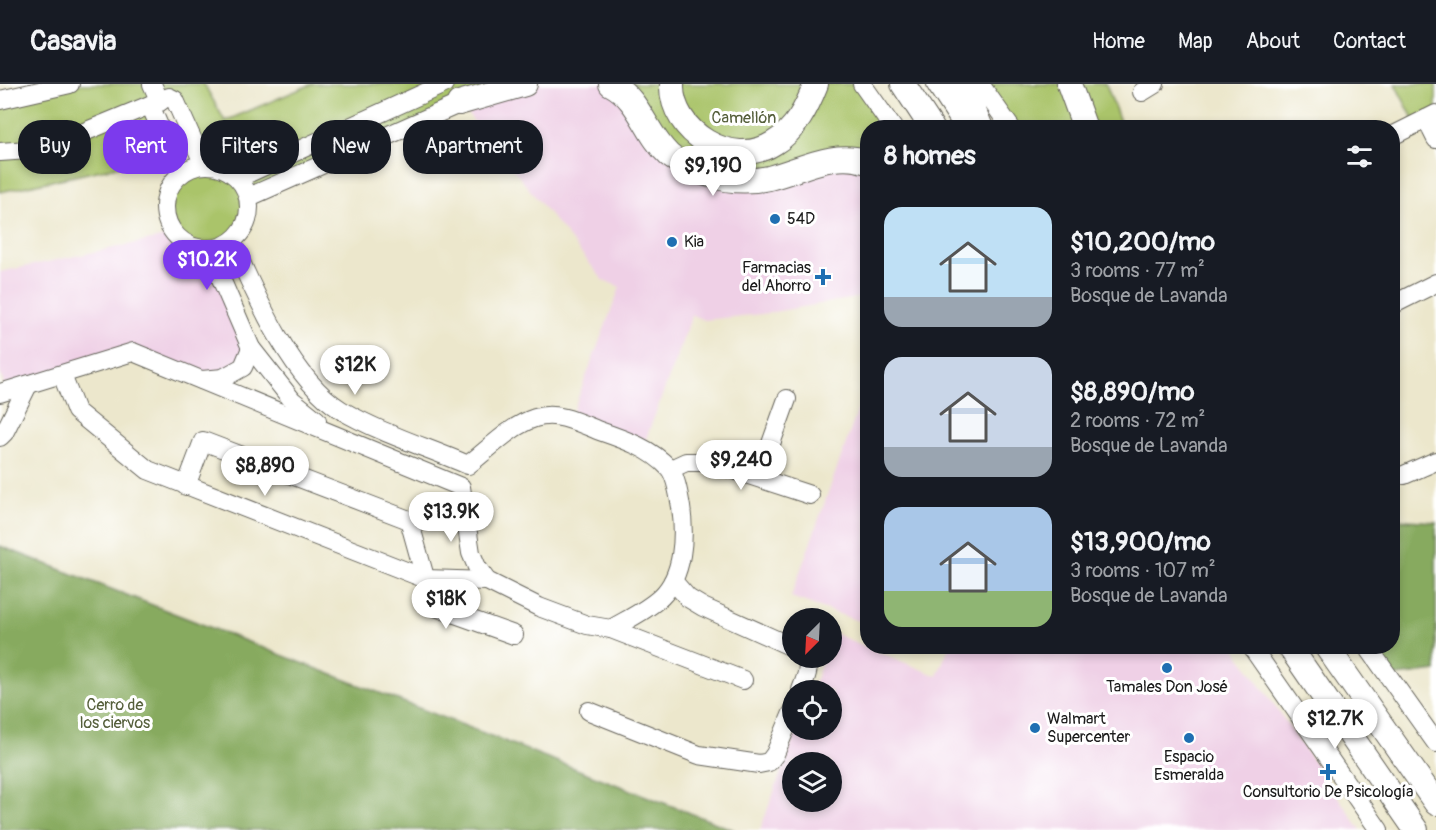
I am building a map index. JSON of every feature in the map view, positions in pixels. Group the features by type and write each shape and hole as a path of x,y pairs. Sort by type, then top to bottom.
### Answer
{"main road":[{"path":"459,103 525,84"},
{"path":"611,84 629,99 669,155 710,175 737,181 766,179 831,159 860,160"},
{"path":"672,84 675,107 692,132 717,146 746,153 773,144 790,131 805,110 816,84"},
{"path":"903,84 927,120"},
{"path":"939,84 963,120"},
{"path":"963,84 978,120"},
{"path":"1069,84 1082,120"},
{"path":"1295,654 1416,830"},
{"path":"1332,654 1436,803"}],"street":[{"path":"0,100 68,84"},
{"path":"152,84 163,120"},
{"path":"238,178 444,84"},
{"path":"249,197 505,84"},
{"path":"862,84 887,120"},
{"path":"980,84 1005,120"},
{"path":"161,107 194,144 200,157"},
{"path":"0,152 43,148 161,107"},
{"path":"1400,132 1431,116 1436,139"},
{"path":"180,174 171,184 165,196 164,210 168,224 185,244 209,251 232,242 242,231 249,218 249,197 238,178 233,174"},
{"path":"232,242 286,351 316,390 340,409 468,465 512,430 535,418 550,416 570,419 642,447 671,469 684,525 681,554 673,581 661,597 611,629"},
{"path":"209,251 249,343 292,400 335,434"},
{"path":"1400,302 1436,282"},
{"path":"200,380 223,378 243,367 249,343"},
{"path":"0,393 132,352 461,487 471,554 487,581"},
{"path":"62,375 76,411 148,470 426,579 487,581 539,607 587,625 611,629 743,680"},
{"path":"0,437 28,385"},
{"path":"759,477 787,399"},
{"path":"186,486 203,441 409,520 433,606 514,635"},
{"path":"441,478 450,457"},
{"path":"1404,476 1436,460"},
{"path":"671,469 686,462 708,462 810,495"},
{"path":"673,581 688,597 703,607 782,643"},
{"path":"1257,654 1379,830"},
{"path":"1373,654 1436,743"},
{"path":"589,711 699,754 759,764 769,762 782,737"}],"shaded area":[{"path":"525,84 611,84 860,160 860,297 762,314 704,320 692,315 643,447 570,419 620,287 603,280 517,174 543,174 543,120 473,120 459,103"},
{"path":"175,235 185,244 209,251 251,348 223,378 132,352 6,391 0,372 0,272"},
{"path":"860,404 860,622 842,615 842,608 822,608 791,597"},
{"name":"Espacio Esmeralda","path":"842,637 860,644 860,654 884,654 937,676 946,654 1239,654 1361,830 760,830 782,770 782,812 842,812 842,752 789,752 793,740 842,740 842,680 816,680 820,668 842,668"}],"green space":[{"path":"67,84 204,84 224,120 200,120 200,158 188,130 188,120 184,120 175,100 151,106 157,120 103,120 103,170 91,172 91,120 18,120 18,174 83,174 0,192 0,100"},
{"path":"312,84 525,84 437,120 403,120 403,134 391,139 391,120 311,120 311,172 249,197 248,212 241,232 230,242 214,250 195,248 179,239 170,229 165,217 168,191 176,180 188,174 188,171 200,166 200,174 299,174 299,120 227,120"},
{"name":"Camellón","path":"611,84 860,84 885,120 860,120 860,163 766,179 690,166"},
{"path":"979,84 1106,84 1119,120 1004,120"},
{"path":"1395,84 1436,84 1436,114 1416,124"},
{"path":"1400,520 1436,522 1436,671 1389,677 1372,654 1400,654"},
{"name":"Cerro de los ciervos","path":"0,546 734,830 0,830"}],"place":[{"name":"54D","path":"775,219"},
{"name":"Kia","path":"672,242"},
{"name":"Farmacias del Ahorro","path":"823,277"},
{"name":"Tamales Don José","path":"1167,668"},
{"name":"Walmart Supercenter","path":"1035,728"},
{"name":"Espacio Esmeralda","path":"1189,738"},
{"name":"Consultorio De Psicología","path":"1328,772"}]}
